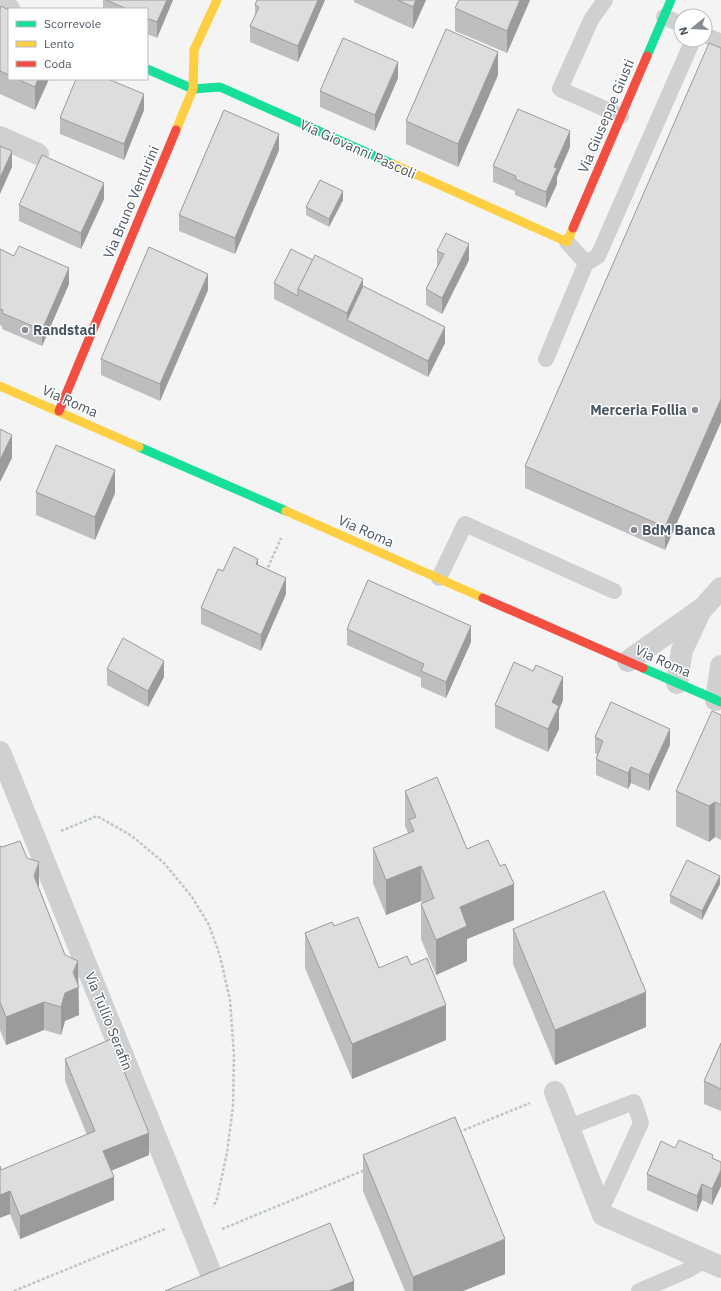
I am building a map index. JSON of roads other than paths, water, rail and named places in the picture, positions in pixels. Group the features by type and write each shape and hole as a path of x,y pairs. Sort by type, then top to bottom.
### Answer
{"street":[{"name":"Via Bruno Venturini","path":"59,411 193,89 194,50 217,0"},
{"name":"Via Giuseppe Giusti","path":"567,242 671,0"},
{"name":"Via Giovanni Pascoli","path":"148,69 193,89 220,87 567,242"},
{"path":"0,137 38,154"},
{"name":"Via Roma","path":"0,386 718,701"},
{"path":"628,661 703,608 721,588"},
{"path":"677,683 682,650 703,608"},
{"path":"718,701 721,666"},
{"name":"Via Tullio Serafin","path":"0,752 218,1291"},
{"path":"555,1092 603,1215 713,1264"}],"lane":[{"path":"605,0 591,20 560,89 621,116"},
{"path":"664,17 673,21"},
{"path":"546,359 586,263 598,256 689,48"},
{"path":"567,242 586,263"},
{"path":"440,578 465,524 614,591"},
{"path":"569,1128 634,1102 641,1123 601,1210"},
{"path":"639,1291 686,1271 713,1264"}],"place":[{"name":"Randstad","path":"25,330"},
{"name":"Merceria Follia","path":"695,410"},
{"name":"BdM Banca","path":"634,530"}]}
